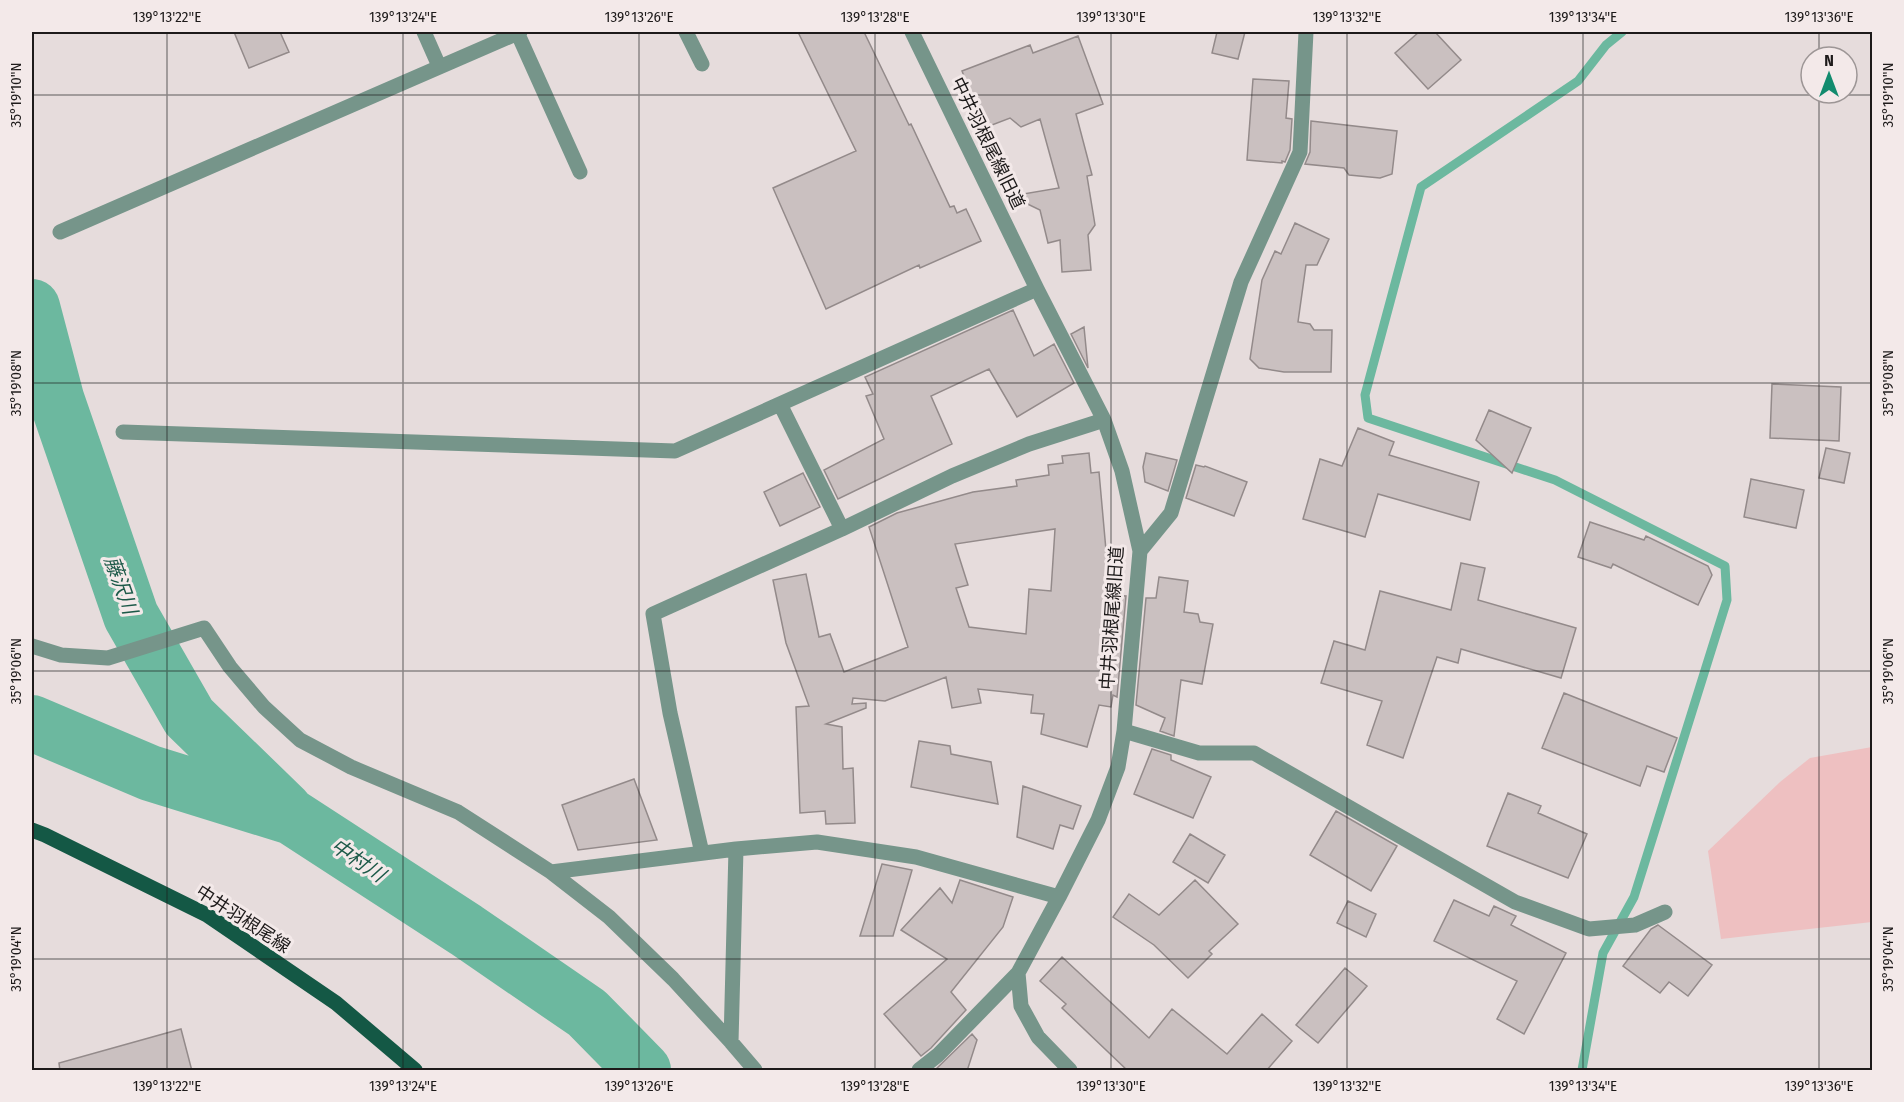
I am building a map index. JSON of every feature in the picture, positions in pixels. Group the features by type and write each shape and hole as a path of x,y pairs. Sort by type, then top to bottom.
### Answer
{"main road":[{"name":"中井羽根尾線","path":"32,830 207,915 336,1004 415,1071"}],"street":[{"path":"424,32 439,66"},
{"path":"60,232 519,32 580,172"},
{"path":"686,32 702,64"},
{"name":"中井羽根尾線旧道","path":"912,32 1037,289 1104,420 1122,471 1140,551 1124,731 1118,767 1098,820 1018,974 938,1055 919,1071"},
{"path":"1140,551 1171,513 1241,282 1300,152 1306,32"},
{"path":"123,432 675,451 1037,289"},
{"path":"780,404 842,529"},
{"path":"702,853 669,713 652,614 842,529 952,476 1029,444 1104,420"},
{"path":"32,646 61,655 108,658 204,628 230,667 264,707 300,740 351,767 458,812 551,872 609,917 673,979 755,1071"},
{"path":"1124,731 1199,753 1254,753 1515,902 1589,929 1635,925 1665,912"},
{"path":"551,872 736,849 817,842 916,857 1059,897"},
{"path":"731,1042 736,849"},
{"path":"1018,974 1021,1006 1038,1037 1070,1071"}],"shaded area":[{"path":"1872,747 1872,922 1721,939 1708,851 1780,782 1810,758"}],"building":[{"path":"234,32 280,32 289,52 249,68"},
{"path":"798,32 864,32 950,207 954,206 957,213 966,209 981,241 920,268 919,265 826,309 773,188 856,151"},
{"path":"1217,32 1245,32 1238,59 1212,53"},
{"path":"1419,32 1435,32 1461,60 1428,89 1395,53"},
{"path":"1078,36 1103,104 1076,114 1092,175 1087,176 1095,225 1088,235 1091,270 1062,272 1060,240 1048,243 1040,210 1011,196 1059,188 1040,119 1021,127 1010,118 984,128 962,71 1030,45 1033,53"},
{"path":"1253,79 1289,81 1286,118 1292,119 1290,150 1285,162 1247,160"},
{"path":"1311,121 1397,131 1392,174 1380,178 1349,175 1344,168 1305,164 1310,152"},
{"path":"1295,223 1329,239 1317,265 1306,265 1298,322 1310,324 1314,330 1332,330 1331,372 1284,372 1259,368 1250,359 1262,280 1275,251 1281,254"},
{"path":"1013,310 1034,356 1054,344 1074,383 1017,417 989,369 931,396 952,444 838,499 824,470 884,439 866,396 873,394 865,377"},
{"path":"1084,327 1088,368 1071,334"},
{"path":"1772,384 1841,387 1839,441 1770,438"},
{"path":"1489,410 1531,428 1512,473 1476,440"},
{"path":"1358,428 1394,442 1389,455 1479,482 1470,520 1378,494 1365,537 1303,519 1320,459 1342,466"},
{"path":"1826,448 1850,453 1844,483 1819,478"},
{"path":"1089,453 1091,473 1099,472 1110,595 1126,596 1117,697 1113,695 1111,707 1099,705 1087,747 1041,734 1044,714 1031,713 1033,695 978,689 981,703 952,708 946,677 885,701 853,698 852,704 866,703 866,708 826,724 842,727 843,769 853,768 855,823 826,824 825,811 800,813 796,707 809,706 786,643 773,580 806,574 819,637 830,634 844,672 908,647 869,527 897,513 973,492 1017,486 1016,480 1049,475 1048,465 1063,463 1062,456","holes":["1055,529 1051,591 1029,589 1026,634 969,627 956,588 968,585 955,544"]},
{"path":"1146,453 1177,460 1168,491 1145,482 1143,467"},
{"path":"1196,465 1205,466 1247,482 1234,516 1186,498"},
{"path":"803,473 820,507 780,526 764,492"},
{"path":"1751,479 1804,490 1796,528 1744,517"},
{"path":"1590,522 1644,540 1646,536 1708,566 1712,575 1698,605 1613,564 1611,568 1578,557"},
{"path":"1461,563 1485,568 1478,600 1576,628 1561,678 1461,649 1458,663 1437,657 1403,758 1367,745 1382,701 1321,683 1334,641 1365,650 1380,591 1451,610"},
{"path":"1159,577 1188,581 1184,612 1198,614 1200,622 1213,624 1202,684 1181,680 1174,736 1160,731 1165,718 1136,705 1146,598 1156,598"},
{"path":"1564,693 1677,738 1664,772 1647,766 1640,786 1542,748"},
{"path":"919,741 950,746 951,754 991,762 998,804 911,787"},
{"path":"1152,749 1171,755 1171,760 1211,777 1193,818 1134,794"},
{"path":"634,779 657,840 578,850 562,805"},
{"path":"1023,786 1081,806 1073,829 1060,825 1053,849 1017,837"},
{"path":"1508,793 1541,806 1538,813 1587,834 1568,878 1487,846"},
{"path":"1336,811 1397,846 1371,891 1310,855"},
{"path":"1190,834 1225,855 1208,883 1173,862"},
{"path":"882,864 912,870 893,936 860,936"},
{"path":"960,880 1013,897 1003,927 951,992 966,1010 921,1056 884,1014 947,959 901,930 940,888 952,903"},
{"path":"1195,880 1238,924 1209,951 1212,954 1188,978 1154,945 1113,917 1129,894 1159,915"},
{"path":"1454,900 1489,916 1494,906 1516,916 1511,925 1566,953 1524,1034 1497,1019 1517,981 1434,941"},
{"path":"1348,901 1376,914 1366,937 1337,923"},
{"path":"1658,925 1712,965 1688,996 1669,982 1660,993 1623,966 1651,929"},
{"path":"1062,957 1149,1038 1172,1009 1227,1054 1262,1014 1292,1041 1266,1071 1128,1071 1062,1008 1066,1004 1040,981"},
{"path":"1345,968 1367,986 1318,1043 1296,1025"},
{"path":"181,1029 192,1071 60,1071 59,1063"},
{"path":"972,1034 977,1040 967,1071 934,1071"}],"waterway":[{"path":"1582,1070 1603,953 1634,897 1727,600 1725,566 1555,480 1368,418 1365,395 1421,187 1578,81 1606,45 1622,32"},
{"name":"藤沢川","path":"32,307 56,398 131,616 189,717 285,810"},
{"name":"中村川","path":"32,723 150,773 292,817 466,930 587,1013 643,1070"}]}
